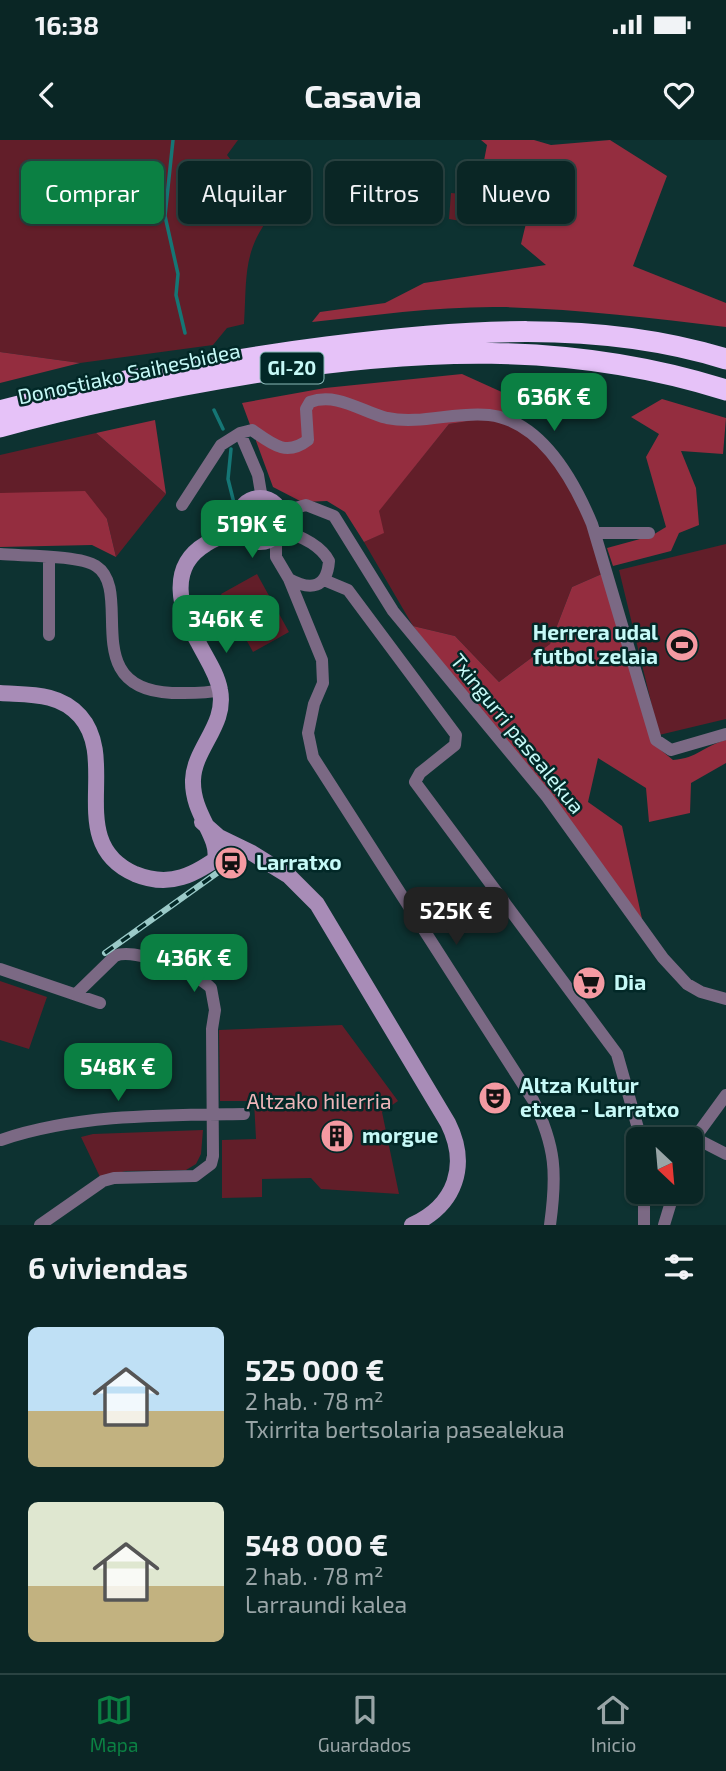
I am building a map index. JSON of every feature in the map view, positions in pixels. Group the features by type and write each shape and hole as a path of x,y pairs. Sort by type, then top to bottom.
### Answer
{"highway":[{"name":"Donostiako Saihesbidea","path":"0,411 171,371 371,341 509,332 592,334 641,340 726,359"},
{"path":"641,340 665,336 726,343"},
{"name":"Donostiako Saihesbidea","path":"0,427 187,385 372,358 480,351 588,359 652,370 726,390"},
{"path":"588,359 607,371 726,401"}],"street":[{"path":"182,505 221,445 240,433 252,430 275,446 287,450 298,448 308,440 306,409 310,402 318,399 340,401 386,418 408,420 489,415 524,428 551,454 579,493 596,533 656,740 671,750 726,734"},
{"path":"240,433 258,475 262,499"},
{"path":"240,529 242,508 247,502 262,499 273,503 281,513 276,557 289,579 322,660 324,674 309,723 313,757 533,1100 546,1126 555,1160 551,1225"},
{"name":"Txingurri pasealekua","path":"281,513 306,505 334,516 393,611 547,797 663,958 687,984 701,992 726,999"},
{"path":"240,529 256,542 278,533 298,536 325,554 329,561 324,580 317,587 308,588 289,579"},
{"path":"215,860 214,840 202,822 193,791 194,770 219,714 220,690 215,674 180,604 181,578 195,552 206,543 240,529"},
{"path":"596,533 649,533"},
{"path":"0,554 88,561 106,575 110,586 113,645 118,662 136,684 160,692 220,690"},
{"path":"49,559 49,635"},
{"path":"324,580 348,590 456,735 455,745 420,773 415,782 610,1042 629,1089 638,1127"},
{"path":"0,693 56,698 83,719 89,728 95,753 98,829 111,858 125,869 156,880 173,881 196,874 240,847"},
{"path":"193,791 223,839 221,853 215,860"},
{"path":"202,822 223,839 289,876 317,904 456,1138 459,1167 454,1188 435,1212 412,1225"},
{"path":"40,1225 103,1181 114,1178 195,1176 204,1171 213,1156 215,998 205,981 149,958 122,953 115,956 76,995"},
{"path":"0,969 100,1003"},
{"path":"702,1127 726,1095"},
{"path":"0,1141 21,1133 93,1121 244,1114"},
{"path":"704,1145 726,1154"},
{"path":"644,1204 644,1225"},
{"path":"664,1225 670,1204"}],"green space":[{"path":"0,140 238,140 227,155 232,161 178,161 178,224 265,224 256,239 248,265 244,324 227,328 213,345 80,363 0,352"},
{"path":"451,193 457,194 457,220 449,219"},
{"path":"487,418 518,430 550,458 582,513 604,573 572,587 550,644 499,682 455,636 413,626 364,542 383,533 378,511 449,424"},
{"path":"96,433 166,494 116,557 107,519 0,493 0,455"},
{"path":"260,505 271,509 275,520 271,531 260,535 249,531 245,520 249,509"},
{"name":"Herrera udal futbol zelaia","path":"726,544 726,719 659,735 619,570"},
{"path":"257,574 289,632 253,652 221,594"},
{"path":"0,981 47,997 29,1049 0,1040"},
{"name":"Altzako hilerria","path":"342,1025 398,1101 382,1112 399,1194 321,1189 311,1178 262,1179 262,1197 222,1198 222,1140 256,1139 254,1101 220,1101 219,1030"},
{"path":"203,1130 201,1154 196,1164 186,1170 126,1171 100,1177 81,1137 93,1134"}],"shaded area":[{"path":"481,140 534,140 551,145 610,140 667,176 633,266 726,303 726,327 643,317 503,307 431,309 312,322 320,312 385,303 424,283 546,265 521,244 526,224 575,224 575,161 484,161 487,145"},
{"path":"0,352 80,363 0,383"},
{"path":"462,374 513,397 515,414 449,424 379,511 384,533 364,542 345,512 327,501 302,502 273,487 242,403 325,388"},
{"path":"662,399 726,418 723,454 681,451 696,488 699,525 679,533 671,551 613,566 607,548 651,536 666,527 646,457 659,434 631,417"},
{"path":"155,420 166,494 96,433"},
{"path":"85,491 107,519 116,557 92,545 0,547 0,493"},
{"path":"604,573 651,742 673,760 689,757 726,740 726,763 691,783 690,813 649,822 646,788 598,758 588,802 622,826 642,919 413,626 455,636 499,682 550,644 572,587"}],"waterway":[{"path":"173,140 165,216 178,274 176,295 185,333"},
{"path":"214,410 223,429"},
{"path":"231,449 228,479 234,503"}],"railway":[{"path":"105,953 231,863"}],"place":[{"name":"Herrera udal futbol zelaia","path":"682,645"},
{"name":"Larratxo","path":"231,863"},
{"name":"Dia","path":"589,983"},
{"name":"Altza Kultur etxea - Larratxo","path":"495,1098"},
{"name":"morgue","path":"337,1136"}]}
